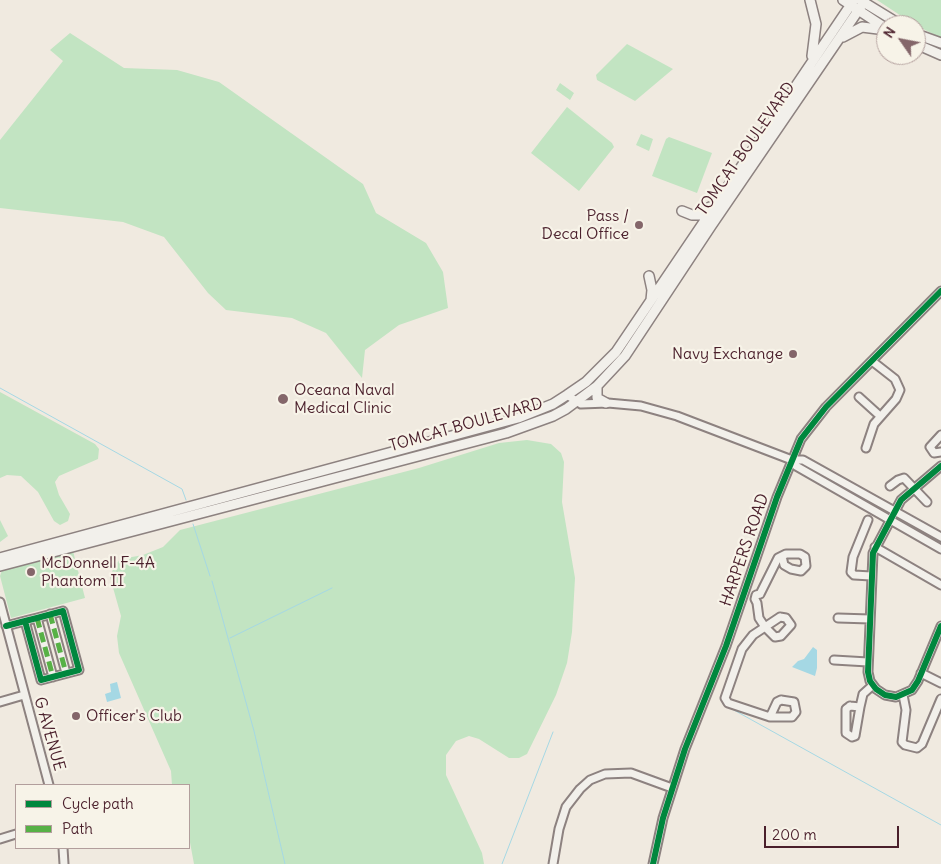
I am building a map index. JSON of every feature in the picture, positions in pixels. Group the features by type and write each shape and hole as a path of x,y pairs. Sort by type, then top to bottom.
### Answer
{"main road":[{"path":"808,67 816,36 810,0"},
{"path":"855,3 880,15"},
{"path":"855,3 876,21"},
{"name":"TOMCAT BOULEVARD","path":"0,558 518,418 553,404 567,395 586,382 611,357 808,67 855,3"},
{"name":"TOMCAT BOULEVARD","path":"0,566 506,433 553,416 576,402 597,386 626,356 711,226 832,50 855,3"},
{"path":"832,50 839,40 853,30 862,27 876,28"},
{"path":"926,38 941,43"},
{"path":"926,48 941,55"},
{"path":"682,210 692,215 706,212 724,192"},
{"path":"649,276 652,290 650,302"},
{"path":"597,386 597,398 606,403"}],"street":[{"name":"HARPERS ROAD","path":"653,864 657,840 672,788 745,594 792,460 808,428 826,407 941,291"},
{"path":"866,448 874,424 896,399 900,390 895,380 872,361"},
{"path":"567,395 581,404 606,403 641,406 677,416 792,460 803,460 941,537"},
{"path":"859,397 880,416"},
{"path":"941,435 930,447 934,453 941,452"},
{"path":"792,460 796,466 941,549"},
{"path":"941,466 901,500 875,547 871,576 868,662 869,676 873,685 885,695 903,695 912,690 941,628"},
{"path":"890,486 903,478 927,502"},
{"path":"868,520 853,557 851,572 854,575 871,576"},
{"path":"875,547 941,585"},
{"path":"770,717 728,703 725,698 732,674 745,644 765,627 759,618 757,598 775,562 782,556"},
{"path":"745,594 757,598"},
{"name":"G AVENUE","path":"0,602 49,784"},
{"path":"6,626 50,614 63,611 79,670 41,680 25,621"},
{"path":"50,614 66,673"},
{"path":"37,618 53,677"},
{"path":"838,618 870,619"},
{"path":"834,660 868,662"},
{"path":"921,673 941,683"},
{"path":"860,707 863,694 873,685"},
{"path":"0,702 24,695"},
{"path":"903,695 906,710 902,742 905,745 917,748 922,744 941,699"},
{"path":"553,864 559,829 566,807 580,788 590,780 605,774 631,774 672,788"},
{"path":"0,839 15,834"},
{"path":"63,849 64,864"}],"green space":[{"path":"877,0 941,0 941,38 926,30 926,15 900,15"},
{"path":"70,33 124,68 177,70 219,82 363,184 376,213 426,243 443,272 448,308 399,325 365,350 362,378 326,333 292,318 226,310 208,293 164,237 123,222 0,208 0,140 63,61 50,50"},
{"path":"627,44 673,69 635,101 597,80 596,75"},
{"path":"560,83 574,93 570,100 556,90"},
{"path":"567,107 612,143 614,147 579,191 531,153"},
{"path":"641,134 653,139 649,151 636,145"},
{"path":"669,137 712,153 697,193 652,176 666,139"},
{"path":"0,392 95,444 99,449 98,459 59,476 55,482 59,495 70,514 68,521 60,525 54,521 38,492 21,476 7,475 0,478"},
{"path":"527,440 551,444 561,453 564,462 562,502 575,578 572,632 567,663 556,695 527,754 519,758 509,758 479,739 469,736 456,741 446,755 446,775 482,853 484,864 194,864 190,842 190,784 172,784 171,771 119,653 117,636 121,616 110,577 115,564 121,559 143,555 163,547 180,530 419,468 499,443"},
{"path":"0,520 8,536 0,542"},
{"path":"73,551 85,598 11,618 0,576 2,570"}],"water":[{"path":"813,647 817,650 815,676 792,667 798,661 804,659"},
{"path":"117,682 121,698 107,702 105,694 111,692 110,684"}],"waterway":[{"path":"0,388 182,489 186,500"},
{"path":"193,524 210,576"},
{"path":"212,581 254,731 285,864"},
{"path":"230,638 332,588"},
{"path":"723,704 941,825"},
{"path":"502,864 553,732"}],"marked path":[{"path":"50,614 66,673"},
{"path":"37,618 53,677"}],"cycle path":[{"path":"653,864 663,818 685,749 726,646 777,497 801,439 826,407 941,291"},
{"path":"941,466 901,500 873,553 868,672 870,681 876,689 885,695 896,697 912,690 918,681 941,626"},
{"path":"6,626 63,611 79,670 41,680 25,621"}],"place":[{"name":"Pass / Decal Office","path":"639,225"},
{"name":"Navy Exchange","path":"793,354"},
{"name":"Oceana Naval Medical Clinic","path":"283,399"},
{"name":"McDonnell F-4A Phantom II","path":"31,572"},
{"name":"Officer's Club","path":"76,716"}]}
